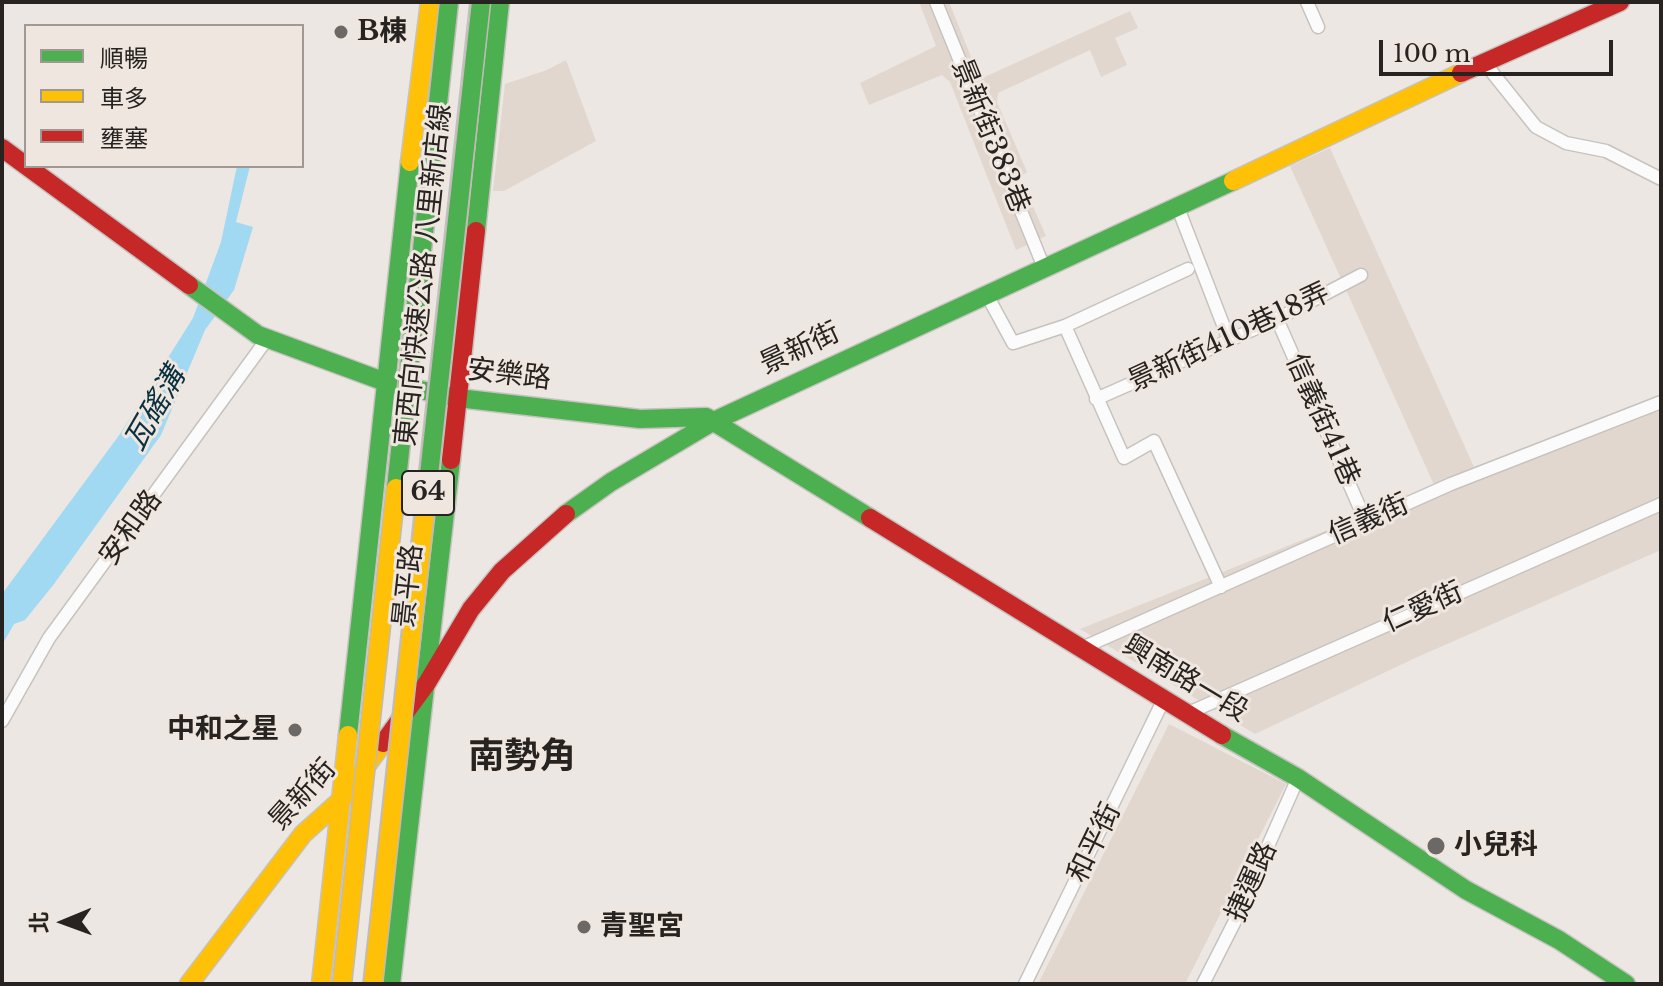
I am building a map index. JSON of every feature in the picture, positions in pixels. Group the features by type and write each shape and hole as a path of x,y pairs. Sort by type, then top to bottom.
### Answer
{"main road":[{"name":"景平路","path":"321,984 430,2"},
{"name":"東西向快速公路 八里新店線","path":"342,984 449,2"},
{"name":"東西向快速公路 八里新店線","path":"373,984 481,2"},
{"name":"景平路","path":"391,984 427,683 500,2"},
{"name":"景新街","path":"189,984 303,834 341,800 427,683 471,609 520,552 611,482 714,421 883,341 988,297 1483,61 1620,2"},
{"name":"安樂路","path":"2,148 24,164"},
{"name":"安樂路","path":"29,168 262,337 388,383 458,398 640,419 706,417 714,421"},
{"name":"興南路一段","path":"714,421 1163,701 1298,778 1466,890 1559,940 1626,984"}],"street":[{"name":"景新街383巷","path":"936,2 1045,270"},
{"path":"1307,2 1318,27"},
{"path":"1483,61 1536,127 1566,143 1606,151 1661,179"},
{"path":"1178,208 1229,340"},
{"path":"988,297 1013,343 1065,326 1188,269"},
{"name":"景新街410巷18弄","path":"1096,399 1277,319 1361,275"},
{"name":"信義街41巷","path":"1277,319 1366,522"},
{"path":"1065,326 1124,458 1154,441 1221,587"},
{"name":"安和路","path":"2,721 49,638 262,337"},
{"name":"信義街","path":"1082,648 1451,484 1661,402"},
{"name":"仁愛街","path":"1186,714 1661,504"},
{"name":"和平街","path":"1025,984 1163,701"},
{"name":"捷運路","path":"1203,984 1234,923 1298,778"}],"shaded area":[{"path":"919,2 949,2 980,79 1130,11 1138,28 1115,38 1127,65 1101,77 1090,50 998,93 997,102 1027,172 1020,177 1046,236 1016,250 950,82 942,75 869,105 860,83 936,46"},
{"path":"566,60 596,141 504,191 493,191 505,84"},
{"path":"1330,148 1474,467 1661,398 1661,550 1413,659 1255,734 1080,629 1435,487 1290,166"},
{"path":"1169,724 1286,784 1185,984 1038,984"}],"water":[{"name":"瓦磘溝","path":"237,168 250,168 236,222 253,227 234,290 205,330 161,435 54,584 25,620 14,624 2,645 2,594 120,434 193,318 221,242"}],"railway":[{"path":"366,984 473,2"}],"traffic: fast":[{"path":"396,488 449,2"},
{"path":"428,484 481,2"},
{"path":"476,231 500,2"},
{"path":"348,735 410,162"},
{"path":"566,514 611,482 714,421 1233,181"},
{"path":"189,285 258,335 388,383 458,398 640,419 706,417 870,518"},
{"path":"391,984 451,460"},
{"path":"1222,735 1298,778 1466,890 1559,940 1626,984"}],"traffic: slow":[{"path":"410,162 430,2"},
{"path":"1233,181 1461,73"},
{"path":"373,984 428,484"},
{"path":"342,984 396,488"},
{"path":"321,984 348,735"},
{"path":"189,984 303,834 341,800 383,743"}],"traffic: jam":[{"path":"1461,73 1620,2"},
{"path":"2,148 24,164"},
{"path":"29,168 189,285"},
{"path":"451,460 476,231"},
{"path":"383,743 427,683 471,609 502,571 566,514"},
{"path":"870,518 1222,735"}],"place":[{"name":"B棟","path":"341,32"},
{"name":"中和之星","path":"295,730"},
{"name":"小兒科","path":"1436,846"},
{"name":"青聖宮","path":"584,927"}],"district":[{"name":"南勢角","path":"522,758"}]}
